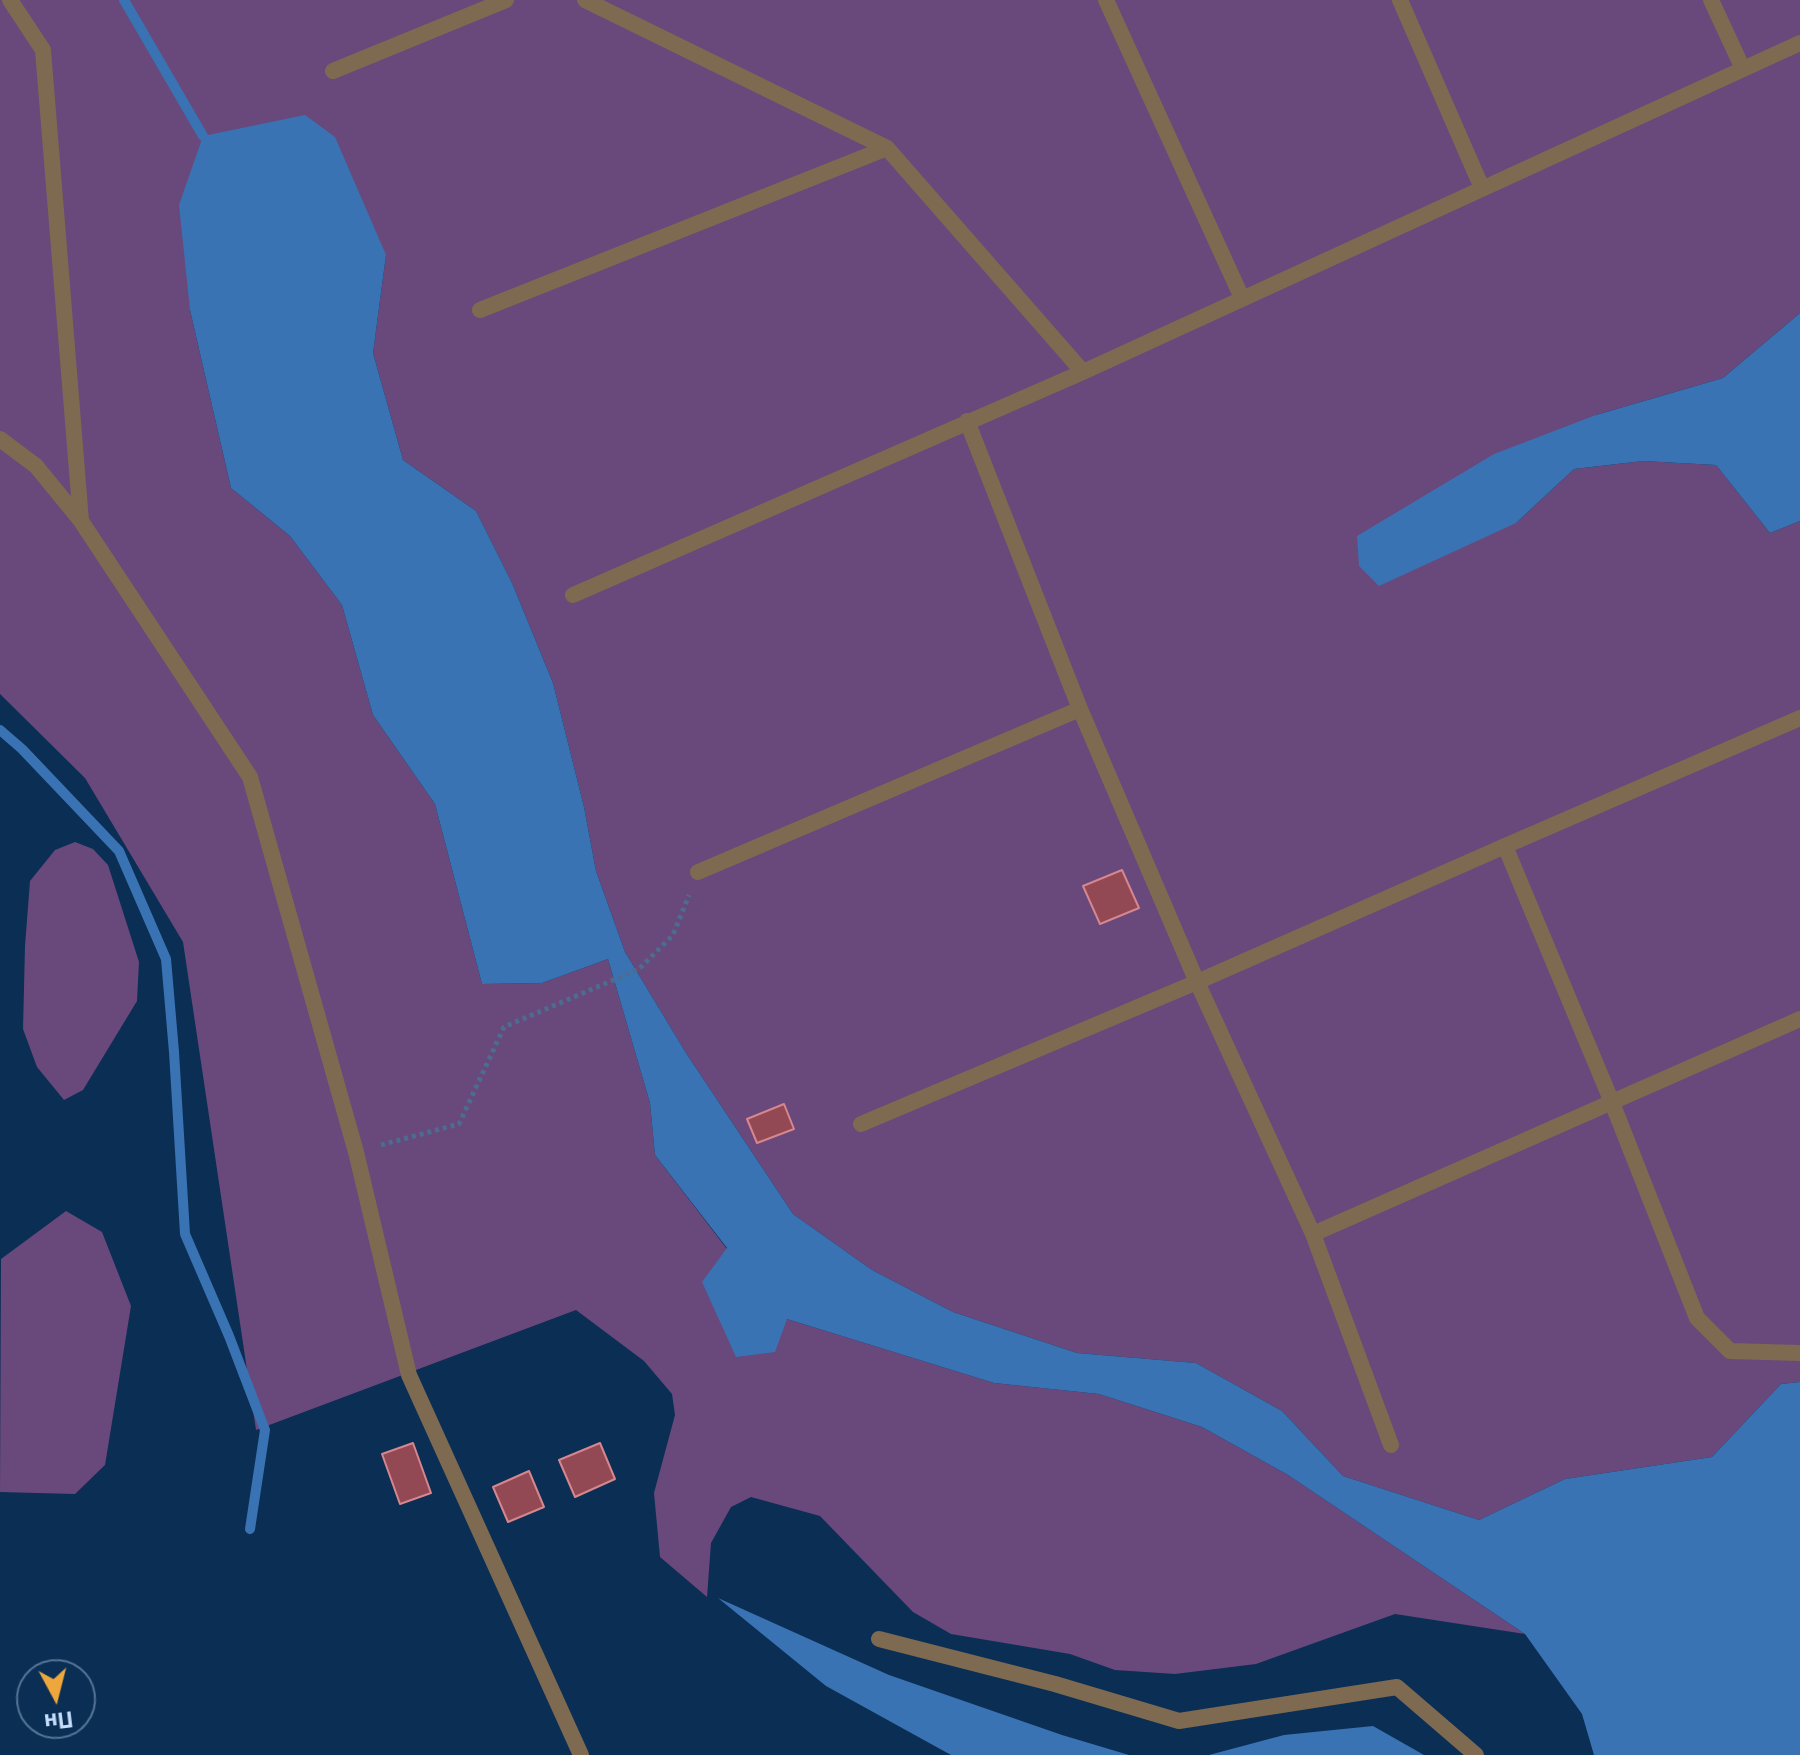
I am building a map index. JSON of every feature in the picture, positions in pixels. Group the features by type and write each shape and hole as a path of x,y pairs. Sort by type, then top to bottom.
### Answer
{"lane":[{"path":"10,0 43,50 81,521"},
{"path":"333,71 506,0"},
{"path":"585,0 887,148 1083,372"},
{"path":"1106,0 1242,298"},
{"path":"1400,0 1482,188"},
{"path":"1711,0 1743,69"},
{"path":"573,595 1083,372 1800,43"},
{"path":"480,310 887,148"},
{"path":"967,421 1080,709 1197,982 1313,1234 1391,1445"},
{"path":"0,439 36,466 81,521 250,777 356,1152 409,1375 581,1755"},
{"path":"698,872 1080,709"},
{"path":"861,1124 1197,982 1800,718"},
{"path":"1505,846 1611,1100 1697,1318 1730,1351 1800,1353"},
{"path":"1313,1234 1800,1019"},
{"path":"879,1639 1055,1684 1179,1721 1397,1687 1476,1755"}],"path":[{"path":"356,1152 459,1124 504,1027 639,969 673,935 698,872"}],"shaded area":[{"path":"0,0 1800,0 1800,313 1723,378 1596,415 1516,523 1574,469 1643,461 1716,465 1770,533 1800,521 1800,1382 1781,1384 1712,1457 1565,1479 1479,1520 1343,1476 1282,1411 1196,1363 1077,1353 953,1312 872,1270 793,1214 686,1053 625,952 596,871 584,807 553,683 512,583 476,511 403,460 373,353 386,255 190,310 231,488 290,536 342,605 373,715 435,804 482,984 542,983 608,959 650,1103 655,1155 727,1249 787,1319 994,1383 1099,1394 1202,1427 1288,1475 1525,1634 1395,1614 1256,1664 1175,1674 1115,1670 1070,1654 951,1634 913,1612 820,1516 751,1497 731,1507 711,1543 707,1597 660,1557 654,1493 675,1415 672,1394 644,1361 576,1310 256,1430 183,942 85,778 0,694"},
{"path":"75,842 93,849 108,865 139,962 137,1001 83,1090 64,1100 37,1067 23,1029 25,946 30,881 55,850"},
{"path":"66,1211 102,1232 131,1306 105,1465 75,1494 0,1492 1,1259"}],"water":[{"path":"305,115 335,137 386,255 373,353 403,460 476,511 512,583 553,683 584,807 596,871 625,952 686,1053 793,1214 872,1270 953,1312 1077,1353 1196,1363 1282,1411 1343,1476 1479,1520 1565,1479 1712,1457 1781,1384 1800,1382 1800,1755 1594,1755 1582,1714 1525,1634 1288,1475 1202,1427 1099,1394 994,1383 787,1319 775,1352 736,1357 702,1282 727,1248 655,1155 650,1103 608,959 542,983 482,984 435,804 373,715 342,605 290,536 231,488 190,310 179,205 203,136"},
{"path":"1800,313 1800,521 1770,533 1716,465 1643,461 1574,469 1516,523 1379,586 1359,566 1357,536 1494,454 1596,415 1723,378"},
{"path":"718,1598 889,1675 1129,1755 951,1755 826,1686"},
{"path":"1373,1726 1424,1755 1209,1755 1284,1735"}],"building":[{"path":"1122,870 1139,908 1100,924 1083,886"},
{"path":"784,1104 794,1129 757,1143 747,1119"},
{"path":"413,1443 431,1493 400,1504 382,1454"},
{"path":"600,1443 615,1479 575,1497 559,1460"},
{"path":"529,1471 544,1507 508,1522 493,1487"}],"waterway":[{"path":"124,0 203,136"},
{"path":"0,730 119,851 166,959 185,1234 265,1430 250,1529"}]}
